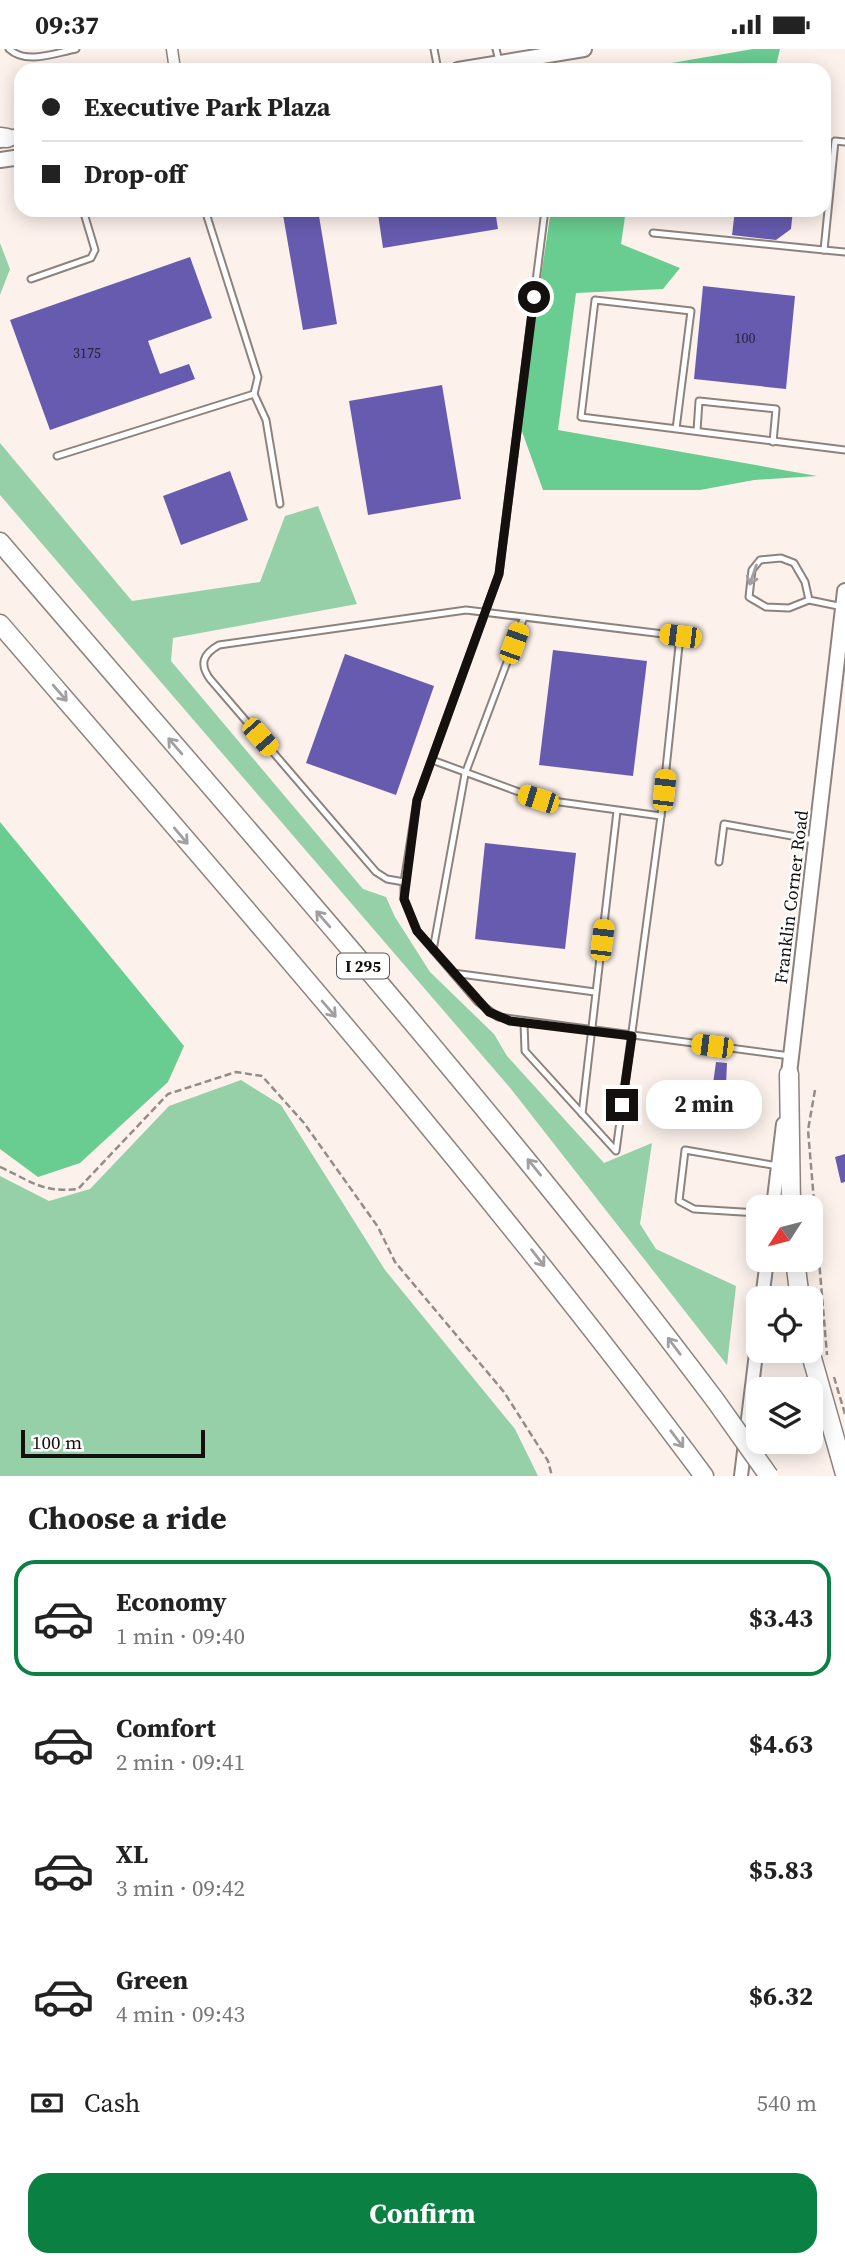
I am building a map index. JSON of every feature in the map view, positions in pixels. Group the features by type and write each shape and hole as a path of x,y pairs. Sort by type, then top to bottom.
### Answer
{"highway":[{"name":"I 295","path":"0,542 498,1122 612,1264 769,1476"},
{"name":"I 295","path":"0,624 8,638 444,1143 536,1255 704,1476"},
{"path":"790,1065 791,1195"},
{"path":"821,1363 845,1474"}],"main road":[{"path":"542,63 584,49"},
{"name":"Franklin Corner Road","path":"790,1065 841,664 845,591"}],"street":[{"name":"Franklin Corner Road","path":"774,1195 790,1065"},
{"path":"741,1476 755,1363"}],"lane":[{"path":"9,49 16,56 26,58 76,49"},
{"path":"831,181 835,141 845,142"},
{"path":"31,279 91,258 95,250 85,217"},
{"path":"207,217 258,377 254,394 265,421 280,504"},
{"path":"544,217 499,574 417,800 404,882 404,899 409,917 433,950 489,1012 524,1023 632,1036 790,1065"},
{"path":"824,250 827,217"},
{"path":"653,233 845,252"},
{"path":"676,429 691,311 595,300 581,417 773,442 845,450"},
{"path":"57,456 254,394"},
{"path":"696,431 699,401 776,409 773,442"},
{"path":"809,600 800,569 794,563 781,558 760,560 752,570 750,597 766,607 789,608 809,600 843,607"},
{"path":"404,882 387,879 376,872 210,679 204,671 202,661 208,651 219,645 466,610 680,636 661,816 615,1151 524,1051 524,1023"},
{"path":"433,950 465,774 524,617"},
{"path":"432,761 538,799 661,816"},
{"path":"582,1114 617,811"},
{"path":"719,862 724,824 817,841"},
{"path":"453,973 596,992"},
{"path":"746,1212 694,1209 680,1201 685,1150 778,1166"}],"path":[{"path":"0,1167 33,1186 51,1190 78,1189 167,1094 236,1072 262,1076 304,1123 332,1167 378,1227 396,1262 504,1392 548,1461 552,1476"},
{"path":"815,1090 808,1130 816,1286"},
{"path":"828,1367 839,1385 845,1414"}],"green space":[{"path":"753,49 780,49 777,63 672,63"},
{"path":"550,217 625,217 621,244 680,268 663,289 576,293 558,430 817,476 754,480 700,490 543,490 519,423"},
{"path":"0,243 10,269 0,295"},
{"path":"0,443 132,601 260,582 285,516 318,506 357,604 173,638 171,661 363,889 386,897 395,917 430,972 494,1034 507,1056 604,1163 652,1143 640,1224 656,1249 736,1286 727,1365 511,1089 0,495"},
{"path":"0,822 184,1046 168,1082 80,1163 38,1177 0,1149"},
{"path":"241,1080 281,1105 385,1270 515,1429 538,1476 0,1476 0,1176 49,1201 90,1189 169,1106"}],"building":[{"path":"283,217 319,217 337,324 303,330"},
{"path":"378,217 496,217 498,229 383,248"},
{"path":"734,217 792,217 791,229 776,240 732,235"},
{"path":"190,257 212,318 148,341 160,374 189,364 195,379 50,430 10,320"},
{"path":"703,286 795,296 786,389 694,379"},
{"path":"442,385 461,499 368,515 349,401"},
{"path":"230,471 248,520 181,545 163,496"},
{"path":"553,650 647,661 633,776 539,765"},
{"path":"345,654 434,686 396,795 306,763"},
{"path":"485,843 576,853 565,949 475,939"},
{"path":"716,1062 727,1063 726,1085 732,1086 729,1109 710,1106"},
{"path":"845,1154 845,1182 841,1183 835,1157"}],"route":[{"path":"534,297 499,574 417,800 404,882 404,899 409,917 417,931 489,1012 510,1021 632,1036 622,1105"}]}
